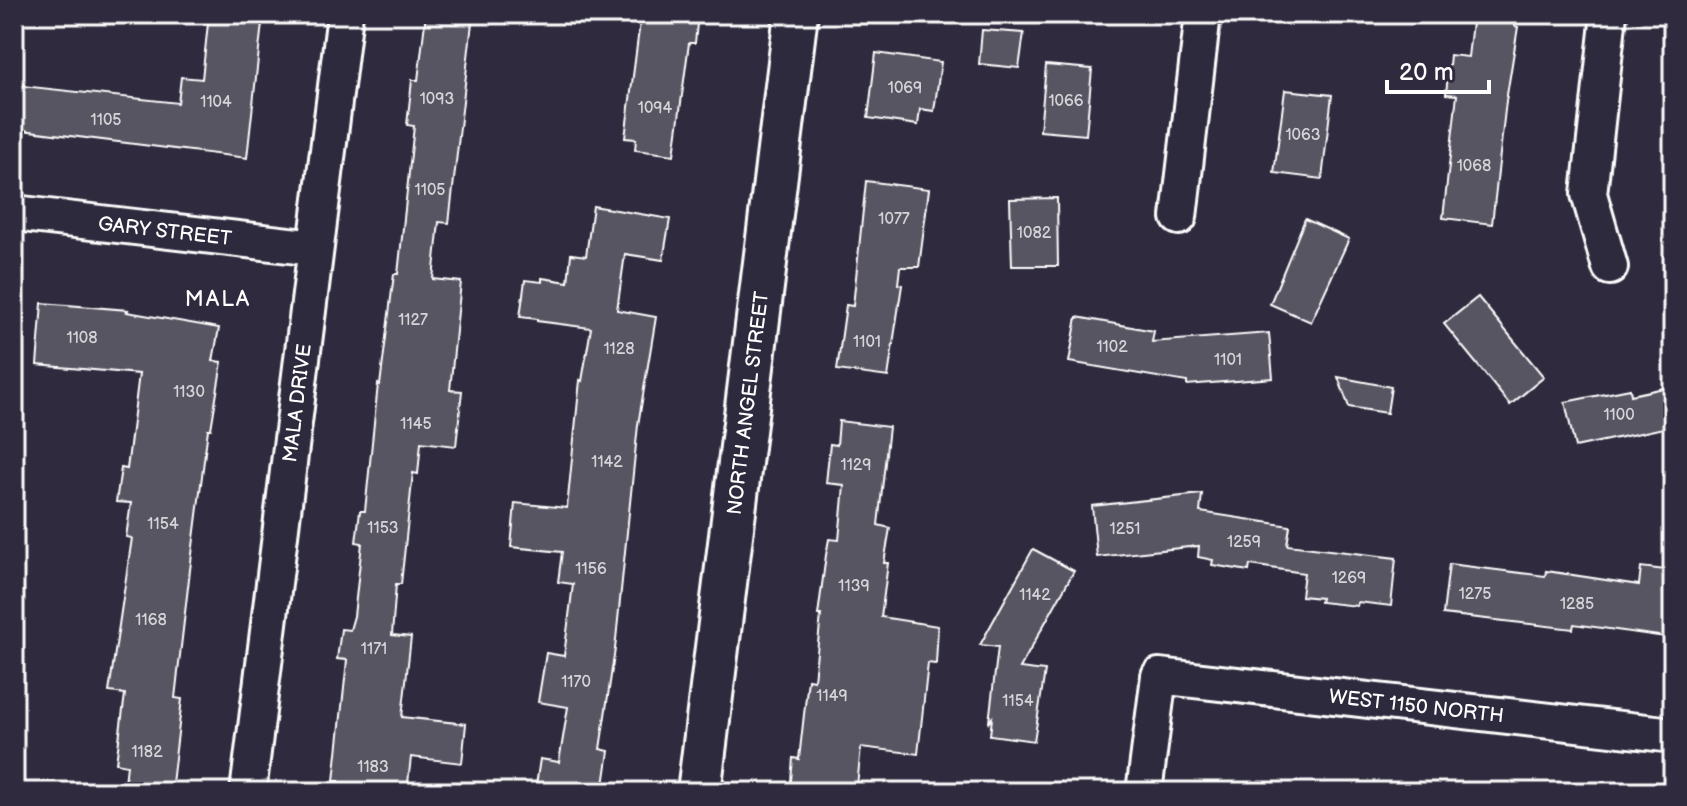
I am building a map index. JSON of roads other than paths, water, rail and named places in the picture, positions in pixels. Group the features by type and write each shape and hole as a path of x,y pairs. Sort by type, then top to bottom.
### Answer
{"street":[{"name":"MALA DRIVE","path":"248,792 345,14"},
{"name":"NORTH ANGEL STREET","path":"699,792 796,14"},
{"path":"1179,217 1203,14"},
{"path":"1609,14 1589,194 1610,267"},
{"name":"GARY STREET","path":"14,213 315,248"},
{"name":"WEST 1150 NORTH","path":"1144,792 1159,676 1673,735"}],"district":[{"name":"MALA","path":"218,298"}]}
